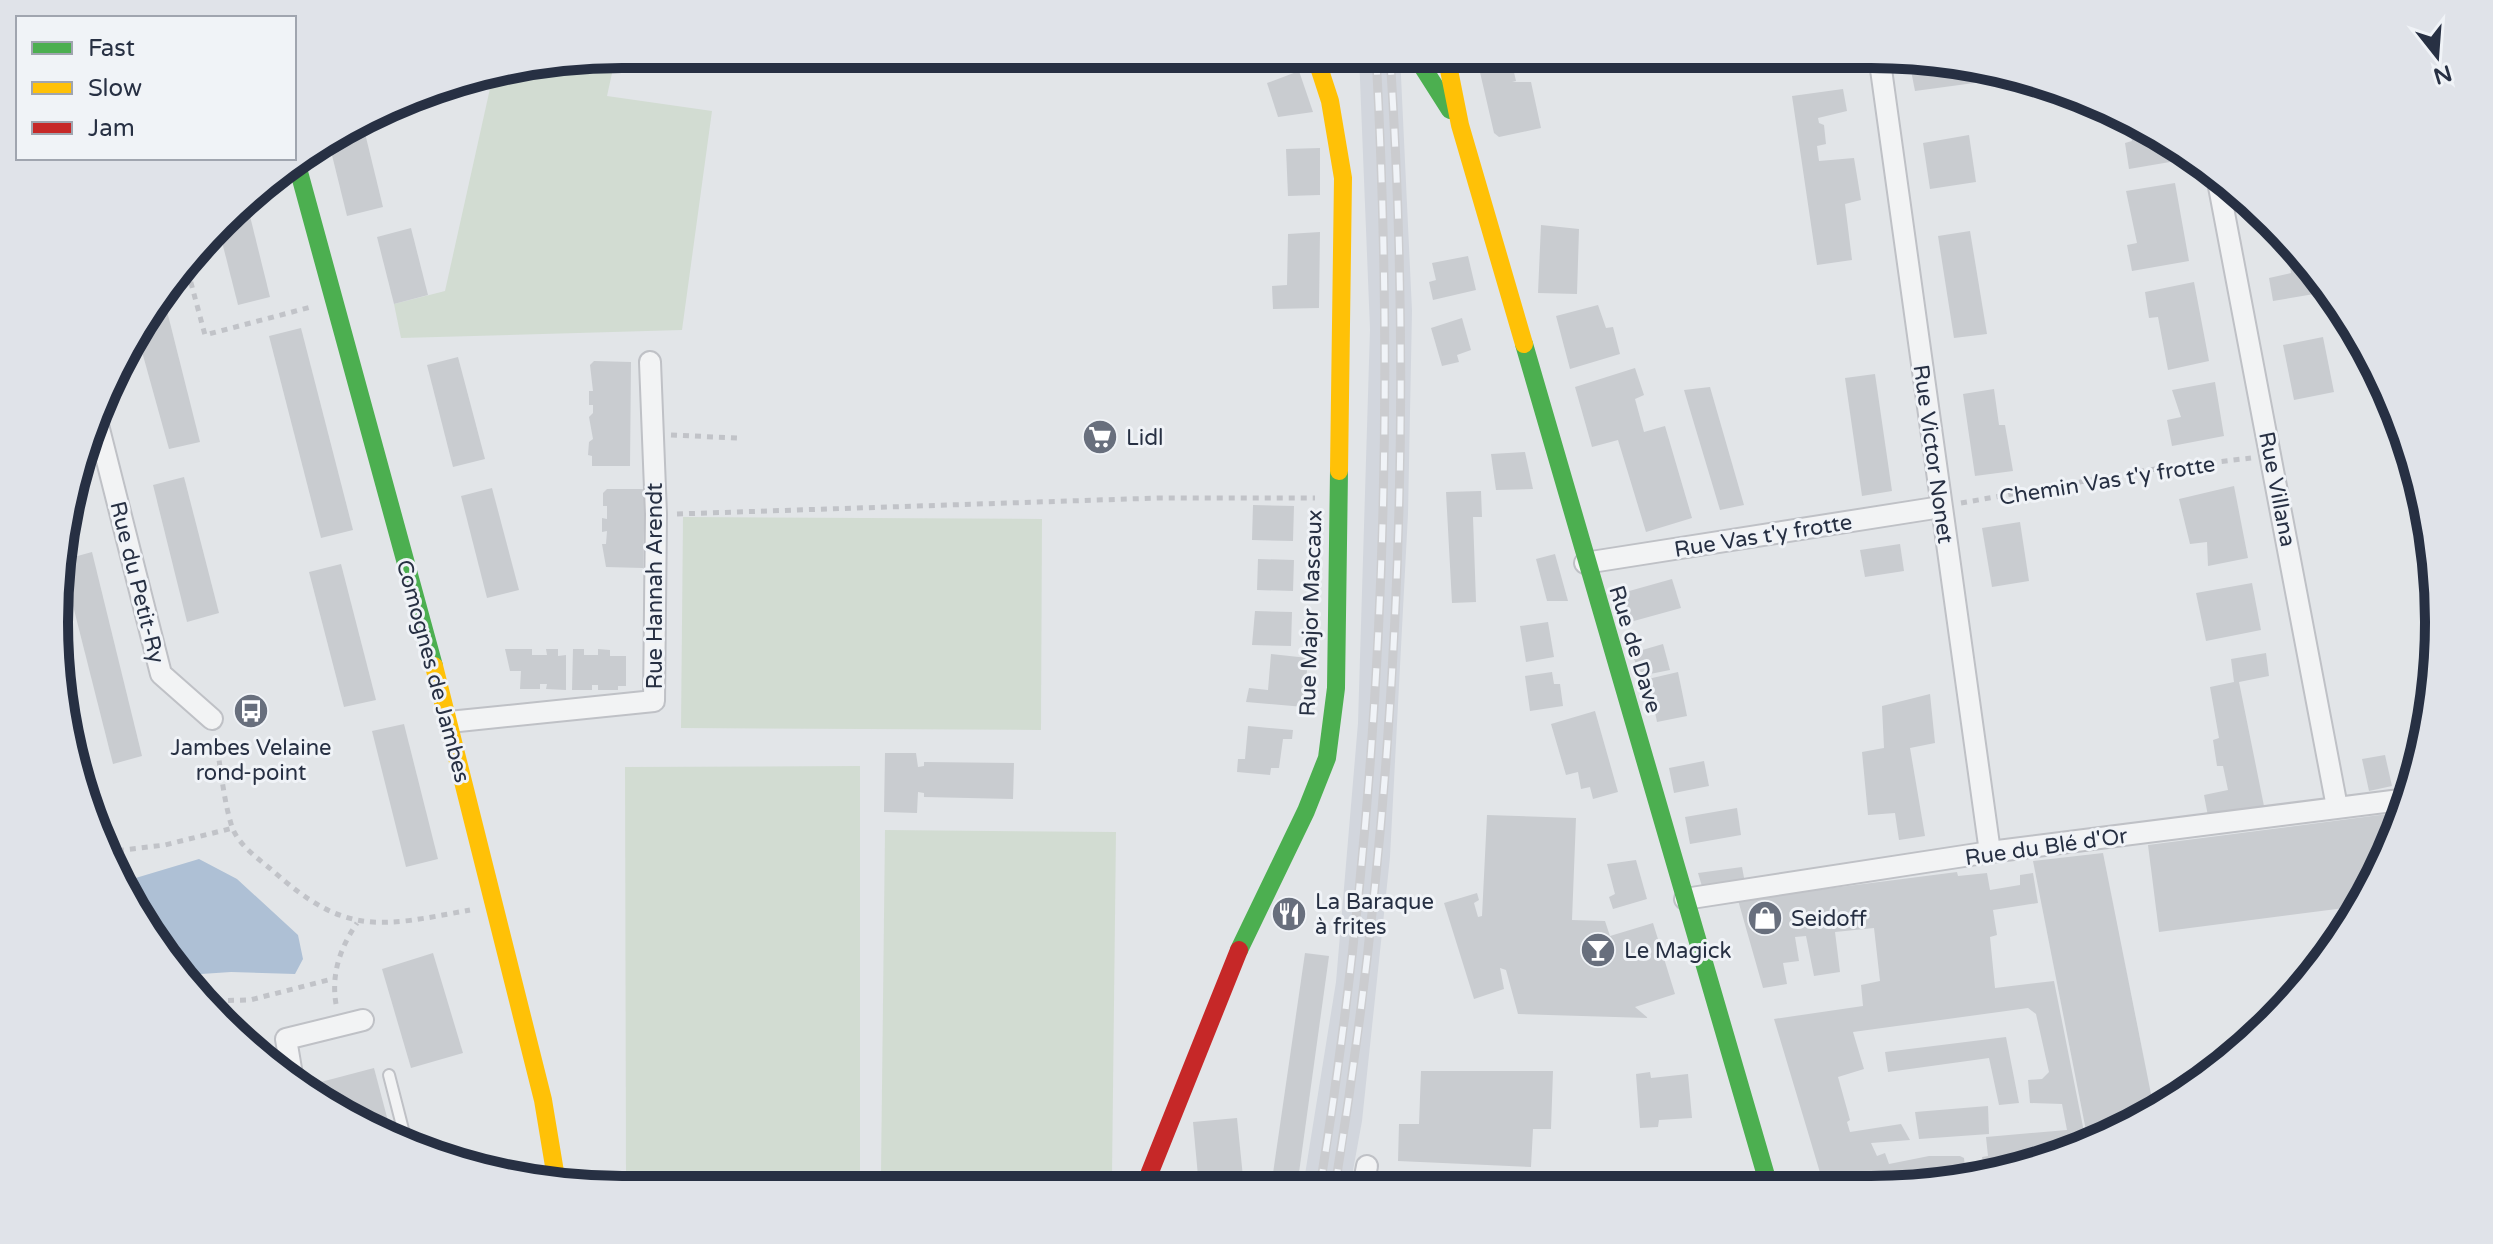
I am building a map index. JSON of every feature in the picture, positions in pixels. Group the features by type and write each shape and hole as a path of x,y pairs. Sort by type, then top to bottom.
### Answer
{"street":[{"name":"Rue Major Mascaux","path":"1148,1176 1225,979 1306,811 1327,758 1336,688 1343,178 1330,101 1319,68"},
{"name":"Rue de Dave","path":"1423,68 1460,125"},
{"name":"Rue de Dave","path":"1449,68 1460,125 1585,563 1766,1176"},
{"name":"Rue Victor Nonet","path":"1881,68 1990,852"},
{"name":"Comognes de Jambes","path":"299,172 449,722 543,1100 555,1172"},
{"name":"Rue Villana","path":"2220,192 2337,807"},
{"name":"Rue Hannah Arendt","path":"449,722 654,701 656,514 650,362"},
{"name":"Rue du Petit-Ry","path":"100,435 161,674 212,719"},
{"name":"Rue Vas t'y frotte","path":"1585,563 1941,507"},
{"name":"Rue du Blé d'Or","path":"1685,899 1990,852 2396,800"},
{"path":"290,1066 286,1039 363,1020"}],"lane":[{"path":"389,1075 403,1131"}],"path":[{"path":"189,276 205,335 335,301"},
{"path":"654,433 737,438"},
{"name":"Chemin Vas t'y frotte","path":"1941,507 2148,470 2272,456"},
{"path":"656,514 1159,498 1338,498"},
{"path":"212,719 233,828 242,844 300,895 321,909 357,923 425,918 495,906"},
{"path":"118,851 165,845 233,828"},
{"path":"340,1026 332,979 348,936 357,923"},
{"path":"218,1001 250,1000 332,979"}],"shaded area":[{"path":"613,68 607,96 712,111 682,330 401,338 394,304 445,291 491,84 550,73"},
{"path":"1360,68 1401,68 1412,311 1408,514 1390,857 1362,1121 1352,1176 1305,1176 1336,982 1358,723 1370,329"},
{"path":"683,517 1042,519 1041,730 681,728"},
{"path":"860,766 860,1172 626,1172 625,767"},
{"path":"885,830 1116,832 1112,1176 881,1173"}],"water":[{"path":"199,859 237,879 298,935 303,959 295,974 195,974 161,930 132,879"}],"building":[{"path":"1479,68 1513,68 1516,81 1512,82 1531,82 1541,128 1499,137 1494,133"},
{"path":"1911,69 1988,81 1915,91"},
{"path":"1299,71 1313,112 1278,117 1267,83"},
{"path":"1843,89 1847,111 1818,118 1819,123 1824,125 1826,144 1817,146 1819,161 1854,158 1861,200 1845,204 1852,260 1817,265 1792,96"},
{"path":"365,132 383,207 347,216 331,151"},
{"path":"2130,133 2169,155 2170,162 2129,169 2125,143 2132,141"},
{"path":"1969,135 1976,182 1930,189 1923,143"},
{"path":"1320,148 1320,195 1288,196 1286,149"},
{"path":"2175,183 2189,261 2132,271 2127,245 2137,243 2126,191"},
{"path":"249,212 270,297 238,305 221,239"},
{"path":"1541,225 1579,229 1577,294 1538,293"},
{"path":"411,228 428,295 394,304 377,237"},
{"path":"1970,231 1987,334 1954,338 1938,236"},
{"path":"1320,232 1319,308 1273,309 1272,286 1287,285 1288,234"},
{"path":"1468,256 1476,290 1433,300 1429,282 1436,280 1432,263"},
{"path":"2288,258 2317,293 2273,301 2269,278 2291,273"},
{"path":"2194,282 2209,361 2168,370 2158,317 2149,318 2145,292"},
{"path":"1598,305 1606,328 1613,327 1620,354 1570,369 1556,316"},
{"path":"166,307 200,442 169,449 141,347"},
{"path":"1462,318 1471,350 1457,355 1459,362 1442,366 1431,328"},
{"path":"301,328 353,530 321,538 269,336"},
{"path":"2323,337 2334,392 2294,400 2283,345"},
{"path":"458,357 485,459 453,467 427,365"},
{"path":"594,361 631,362 630,466 592,466 592,456 588,455 589,442 593,439 589,417 593,413 593,405 589,405 589,391 593,391 590,365"},
{"path":"1635,368 1644,395 1635,399 1644,432 1665,426 1692,518 1646,532 1618,440 1592,447 1575,387"},
{"path":"1875,374 1892,491 1862,496 1845,378"},
{"path":"2215,382 2224,436 2172,446 2167,420 2181,417 2172,390"},
{"path":"1710,387 1744,505 1720,510 1684,390"},
{"path":"1994,389 1999,425 2005,425 2013,471 1975,476 1963,394"},
{"path":"1525,452 1533,489 1496,490 1491,454"},
{"path":"184,477 219,613 187,622 153,485"},
{"path":"2234,486 2248,558 2208,566 2207,542 2190,544 2179,499"},
{"path":"492,488 519,590 487,598 461,496"},
{"path":"607,489 645,489 643,568 606,567 602,544 606,544 607,531 602,532 602,518 607,519 603,493"},
{"path":"1481,491 1482,517 1473,517 1476,602 1452,603 1446,492"},
{"path":"1253,505 1294,506 1293,541 1252,540"},
{"path":"2020,522 2029,581 1992,587 1982,528"},
{"path":"1900,544 1904,571 1865,577 1860,550"},
{"path":"92,552 142,756 113,764 69,589 72,557"},
{"path":"1555,554 1568,601 1547,601 1536,559"},
{"path":"1258,559 1294,560 1293,591 1257,590"},
{"path":"341,564 376,700 344,707 309,572"},
{"path":"1672,579 1681,608 1623,624 1615,595"},
{"path":"2252,583 2261,630 2206,641 2196,593"},
{"path":"1255,611 1292,612 1291,646 1252,645"},
{"path":"1548,622 1554,657 1526,662 1520,626"},
{"path":"1663,644 1670,670 1640,676 1632,653"},
{"path":"505,649 532,649 532,655 547,655 546,649 558,649 558,656 566,655 566,690 546,689 547,684 540,684 540,689 520,689 521,671 510,671"},
{"path":"573,649 584,649 584,655 598,655 598,649 610,650 610,656 626,656 626,686 618,686 618,690 598,690 598,685 592,685 592,690 572,690"},
{"path":"2266,653 2269,676 2239,682 2264,806 2208,816 2204,795 2228,790 2223,766 2217,766 2213,740 2219,738 2210,687 2234,682 2231,659"},
{"path":"1271,654 1308,658 1304,707 1246,702 1249,688 1268,690"},
{"path":"1552,672 1554,684 1560,684 1563,706 1530,711 1525,676"},
{"path":"1678,672 1687,716 1657,722 1648,679"},
{"path":"1930,694 1935,743 1910,748 1925,836 1899,840 1895,813 1868,815 1862,752 1884,748 1882,706"},
{"path":"1595,711 1618,792 1593,799 1590,787 1581,789 1578,772 1566,775 1551,724"},
{"path":"404,724 438,859 406,867 372,731"},
{"path":"1248,726 1293,730 1292,739 1283,739 1279,768 1271,768 1270,775 1237,772 1238,759 1245,759"},
{"path":"885,753 916,753 918,767 924,766 924,762 1014,763 1013,799 924,797 924,793 918,792 917,813 884,812"},
{"path":"2385,755 2392,786 2369,791 2362,759"},
{"path":"1704,761 1709,786 1674,793 1669,768"},
{"path":"1737,808 1741,835 1690,844 1685,817"},
{"path":"2391,814 2368,867 2346,908 2159,932 2148,845"},
{"path":"1487,815 1576,818 1572,920 1605,921 1610,936 1653,923 1675,994 1635,1007 1648,1018 1518,1014 1506,970 1500,968 1504,989 1474,999 1444,903 1477,893 1479,900 1474,903 1478,917 1482,916"},
{"path":"2103,853 2152,1099 2086,1132 2033,861"},
{"path":"1636,860 1647,899 1613,909 1609,897 1615,894 1607,864"},
{"path":"1742,867 1746,888 1704,893 1698,873"},
{"path":"1957,872 1958,876 1987,873 1990,890 2020,885 2020,875 2033,873 2038,903 1993,910 1997,935 1990,937 1995,988 2054,981 2084,1133 2049,1147 1983,1164 1982,1157 1988,1156 1986,1137 2067,1130 2062,1104 2030,1103 2028,1080 2042,1079 2049,1072 2036,1014 2028,1008 1853,1032 1864,1069 1838,1077 1850,1120 1847,1122 1850,1132 1901,1124 1910,1140 1871,1143 1877,1156 1885,1153 1889,1164 1929,1156 1960,1156 1964,1158 1965,1167 1907,1175 1821,1176 1774,1019 1863,1006 1861,985 1880,981 1874,928 1835,932 1840,972 1814,976 1806,936 1795,937 1799,961 1783,963 1787,984 1763,988 1738,900"},
{"path":"433,953 463,1053 411,1068 382,969"},
{"path":"1305,953 1329,956 1299,1176 1273,1176"},
{"path":"2006,1037 2019,1103 1999,1105 1989,1058 1888,1072 1885,1052"},
{"path":"374,1068 389,1124 345,1102 317,1083"},
{"path":"1421,1071 1553,1071 1551,1129 1533,1129 1531,1167 1398,1161 1399,1124 1419,1124"},
{"path":"1650,1072 1651,1078 1688,1074 1692,1118 1659,1120 1658,1127 1640,1128 1636,1074"},
{"path":"1988,1106 1989,1134 1919,1139 1915,1112"},
{"path":"1237,1118 1243,1176 1198,1176 1193,1122"}],"railway":[{"path":"1322,1176 1357,905 1379,622 1385,338 1377,68"},
{"path":"1337,1176 1373,906 1395,622 1401,338 1391,68"}],"traffic: fast":[{"path":"1423,68 1450,110"},
{"path":"299,172 434,666"},
{"path":"1524,344 1766,1176"},
{"path":"1239,950 1306,811 1327,758 1336,688 1339,471"}],"traffic: slow":[{"path":"1319,68 1330,101 1343,178 1339,471"},
{"path":"1449,68 1460,125 1524,344"},
{"path":"434,666 543,1100 555,1172"}],"traffic: jam":[{"path":"1148,1176 1239,950"}],"place":[{"name":"Lidl","path":"1100,437"},
{"name":"Jambes Velaine rond-point","path":"251,711"},
{"name":"La Baraque à frites","path":"1289,914"},
{"name":"Seidoff","path":"1765,918"},
{"name":"Le Magick","path":"1598,950"}]}
